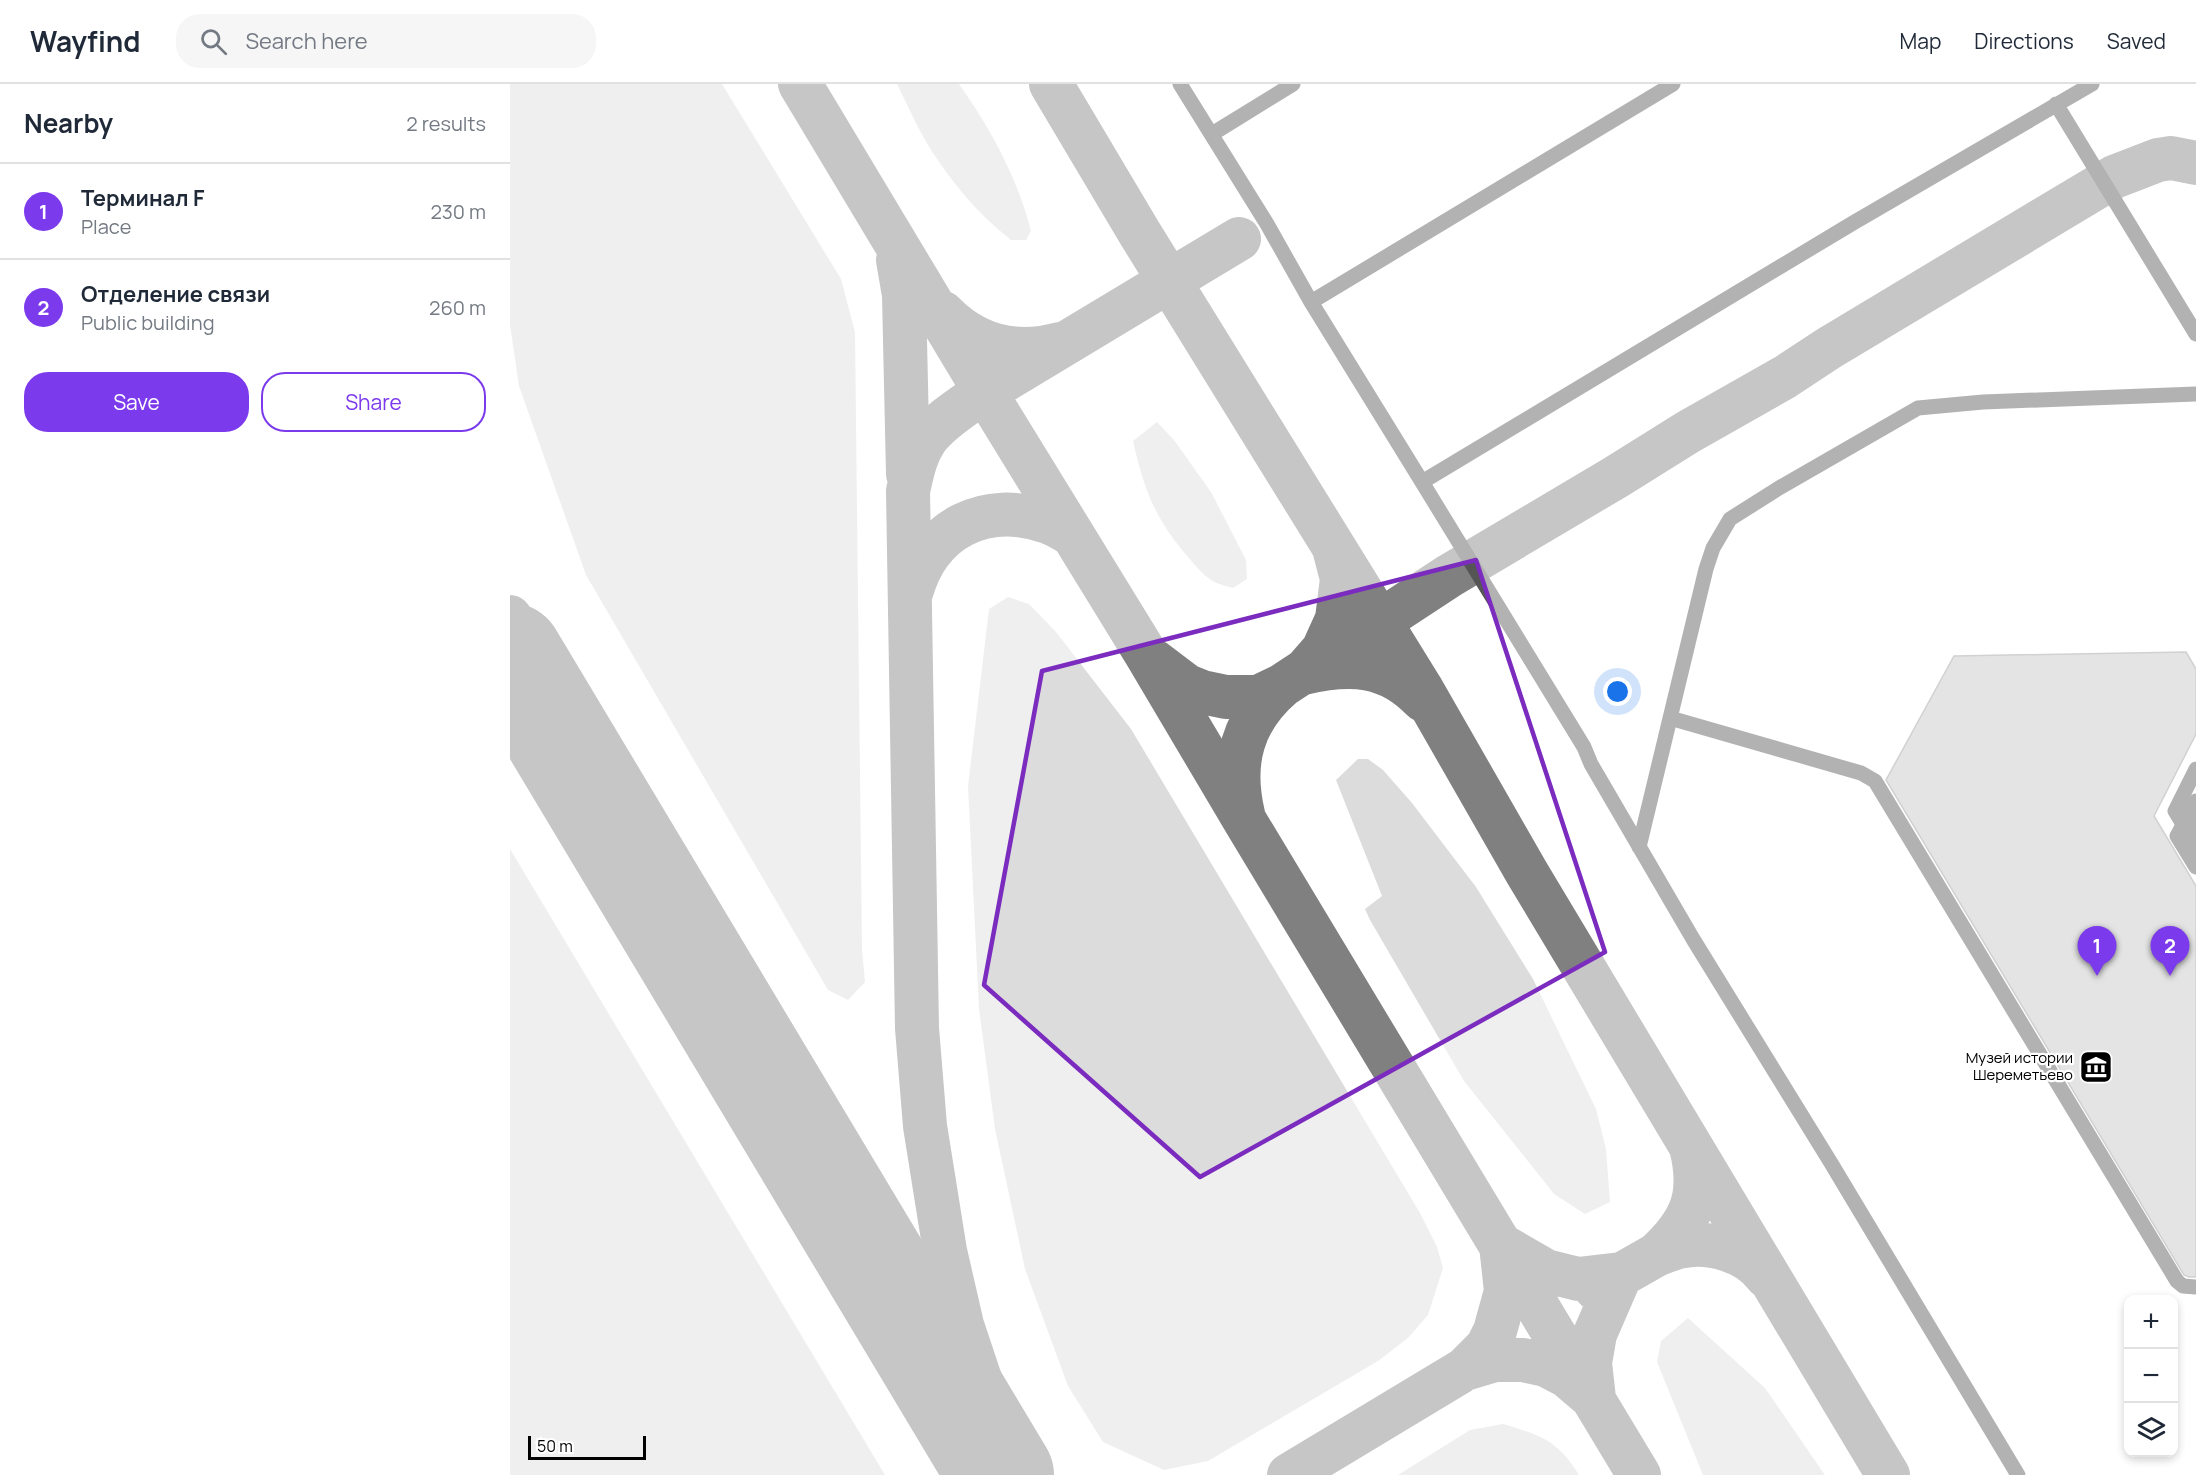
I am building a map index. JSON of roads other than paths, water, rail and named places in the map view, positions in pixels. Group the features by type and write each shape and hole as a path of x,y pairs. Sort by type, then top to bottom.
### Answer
{"lane":[{"path":"1180,84 1584,747 1591,764 1639,847 2018,1475"},
{"path":"1212,134 1293,84"},
{"path":"1311,302 1673,84"},
{"path":"1422,482 1728,297 2092,84"},
{"path":"2056,104 2196,334"},
{"path":"1639,847 1713,548 1730,519 1918,408 1983,402 2196,394"},
{"path":"1670,718 1861,772 1875,781 2177,1281 2183,1286 2196,1287"},
{"path":"2196,769 2175,811 2196,846"},
{"path":"2194,814 2177,836 2196,867"}],"place":[{"name":"Терминал F","path":"2097,976"},
{"name":"Отделение связи","path":"2170,976"},
{"name":"Музей истории Шереметьево","path":"2096,1067"}]}
